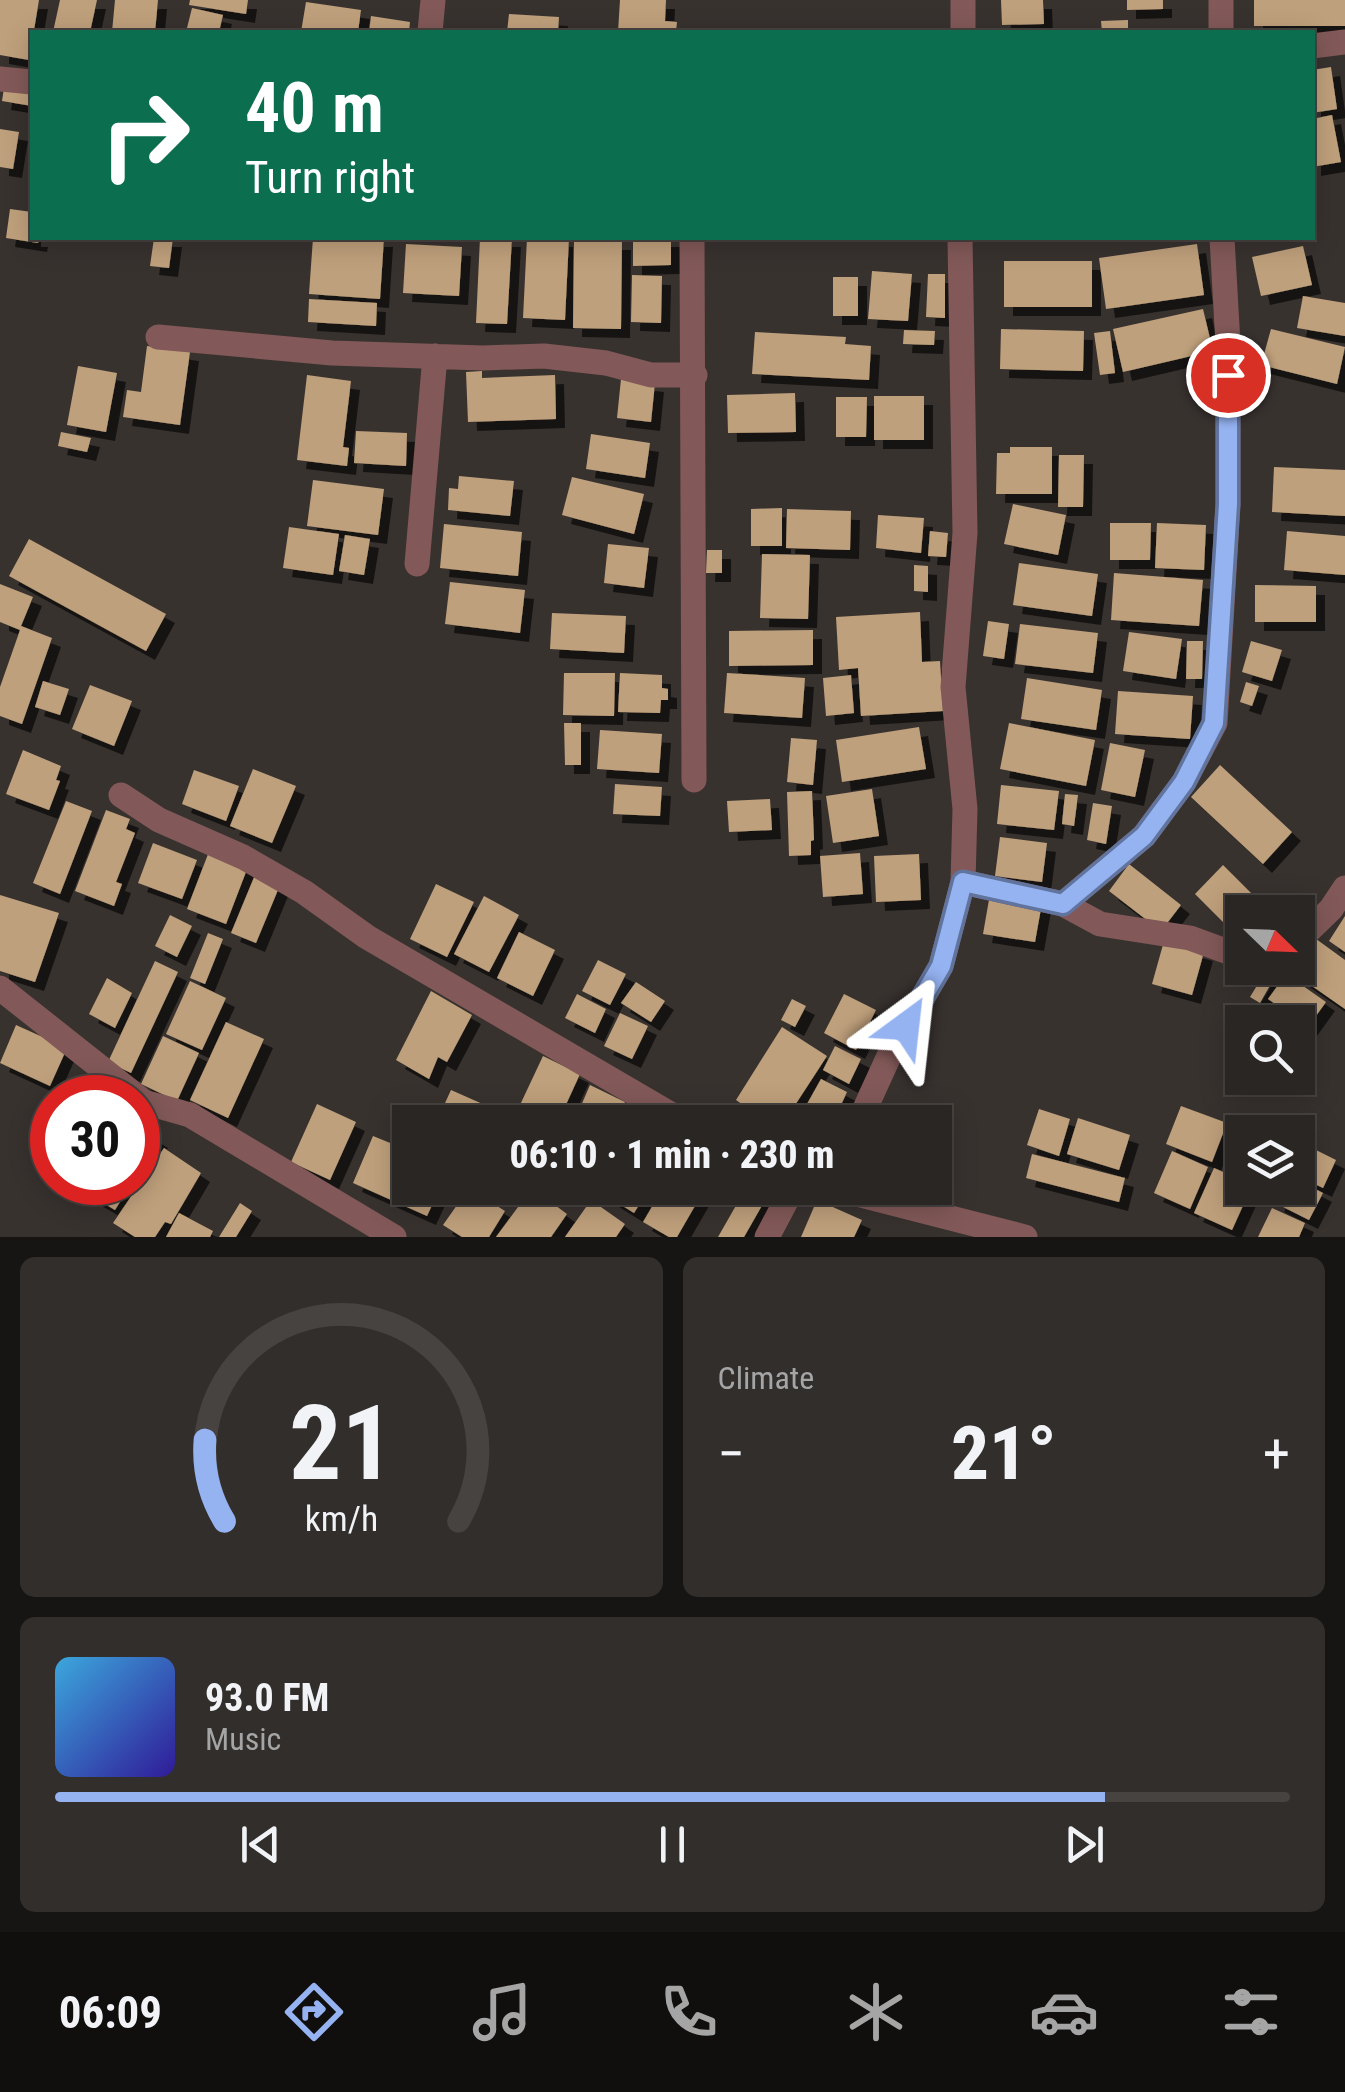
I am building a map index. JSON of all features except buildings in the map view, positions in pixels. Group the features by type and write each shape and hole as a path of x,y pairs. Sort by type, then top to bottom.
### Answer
{"street":[{"path":"430,30 433,0"},
{"path":"963,30 964,0"},
{"path":"1220,0 1221,30"},
{"path":"1315,46 1345,42"},
{"path":"0,80 30,82"},
{"path":"692,240 694,780"},
{"path":"867,1105 889,1056 941,966 963,882 965,809 953,688 965,533 960,240"},
{"path":"1063,904 1144,836 1184,782 1214,723 1228,504 1229,391 1222,240"},
{"path":"158,337 332,353 544,356 606,363 651,375 695,375"},
{"path":"417,564 435,356"},
{"path":"122,796 159,820 243,857 304,892 367,937 655,1105"},
{"path":"963,882 1063,904 1100,924 1190,938 1225,951"},
{"path":"1315,924 1345,888"},
{"path":"0,988 144,1102 190,1115 394,1237"},
{"path":"767,1237 784,1205"},
{"path":"918,1205 989,1234 1025,1237"}],"route":[{"path":"906,1026 941,966 963,882 1063,904 1144,836 1184,782 1214,723 1228,504 1228,375"}]}
